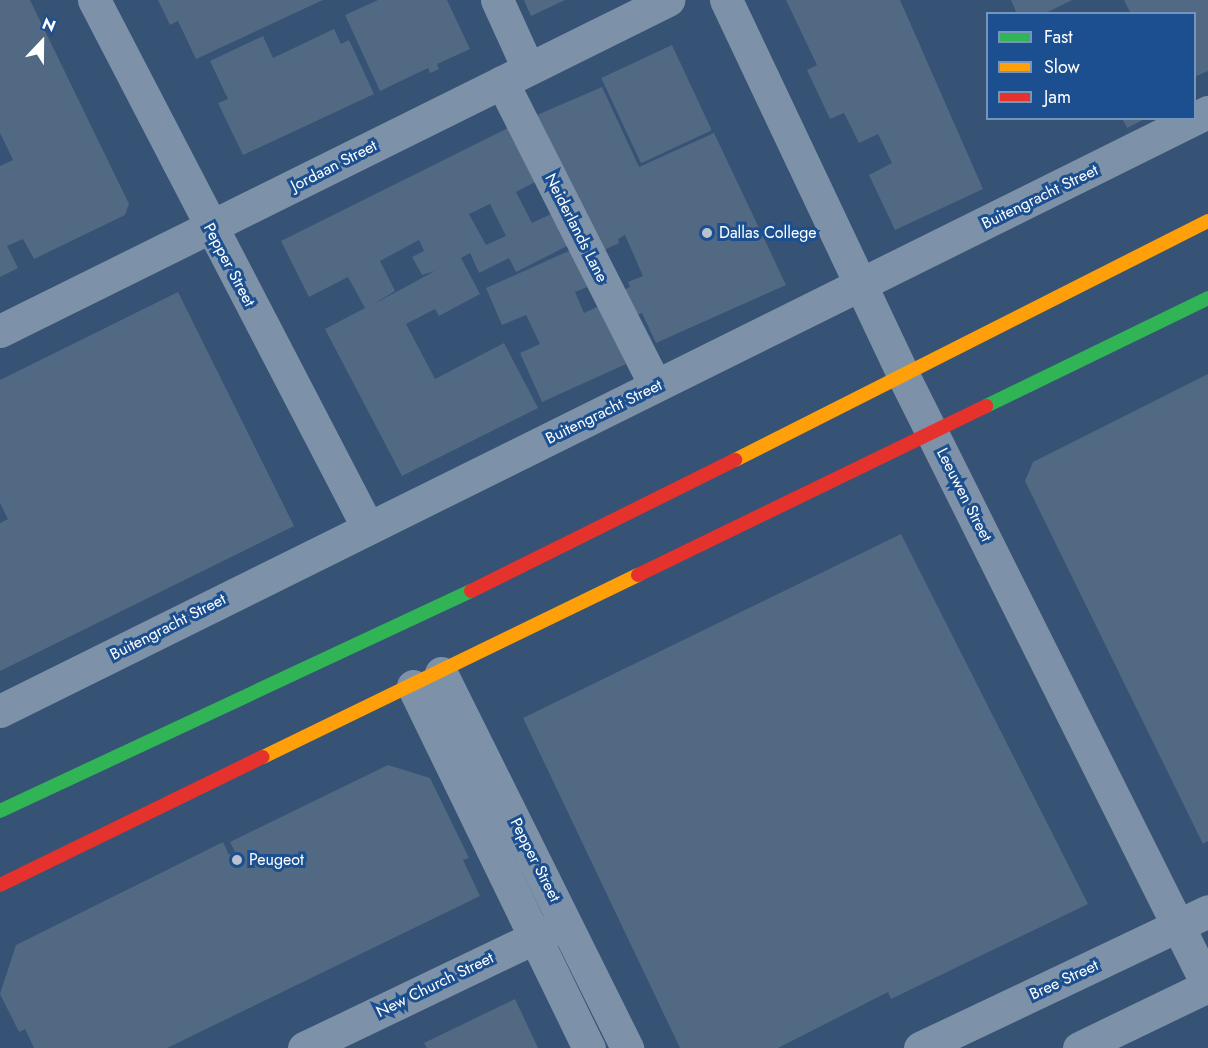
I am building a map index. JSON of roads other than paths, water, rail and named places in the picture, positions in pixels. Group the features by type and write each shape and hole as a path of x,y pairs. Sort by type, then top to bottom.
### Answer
{"main road":[{"path":"0,811 405,623 904,377 1208,221"},
{"path":"0,885 1208,298"}],"street":[{"name":"Pepper Street","path":"93,0 209,229 368,528"},
{"name":"Neiderlands Lane","path":"496,0 515,75 650,375"},
{"name":"Jordaan Street","path":"0,332 669,0"},
{"name":"Leeuwen Street","path":"726,0 904,377 1208,986"},
{"name":"Buitengracht Street","path":"0,711 1192,120"},
{"name":"Pepper Street","path":"427,679 566,922 627,1048"},
{"name":"Pepper Street","path":"427,679 536,936 589,1048"},
{"name":"Bree Street","path":"920,1048 1208,911"},
{"name":"New Church Street","path":"304,1048 566,922"},
{"path":"1079,1048 1208,986"}],"place":[{"name":"Dallas College","path":"707,233"},
{"name":"Peugeot","path":"237,860"}]}
